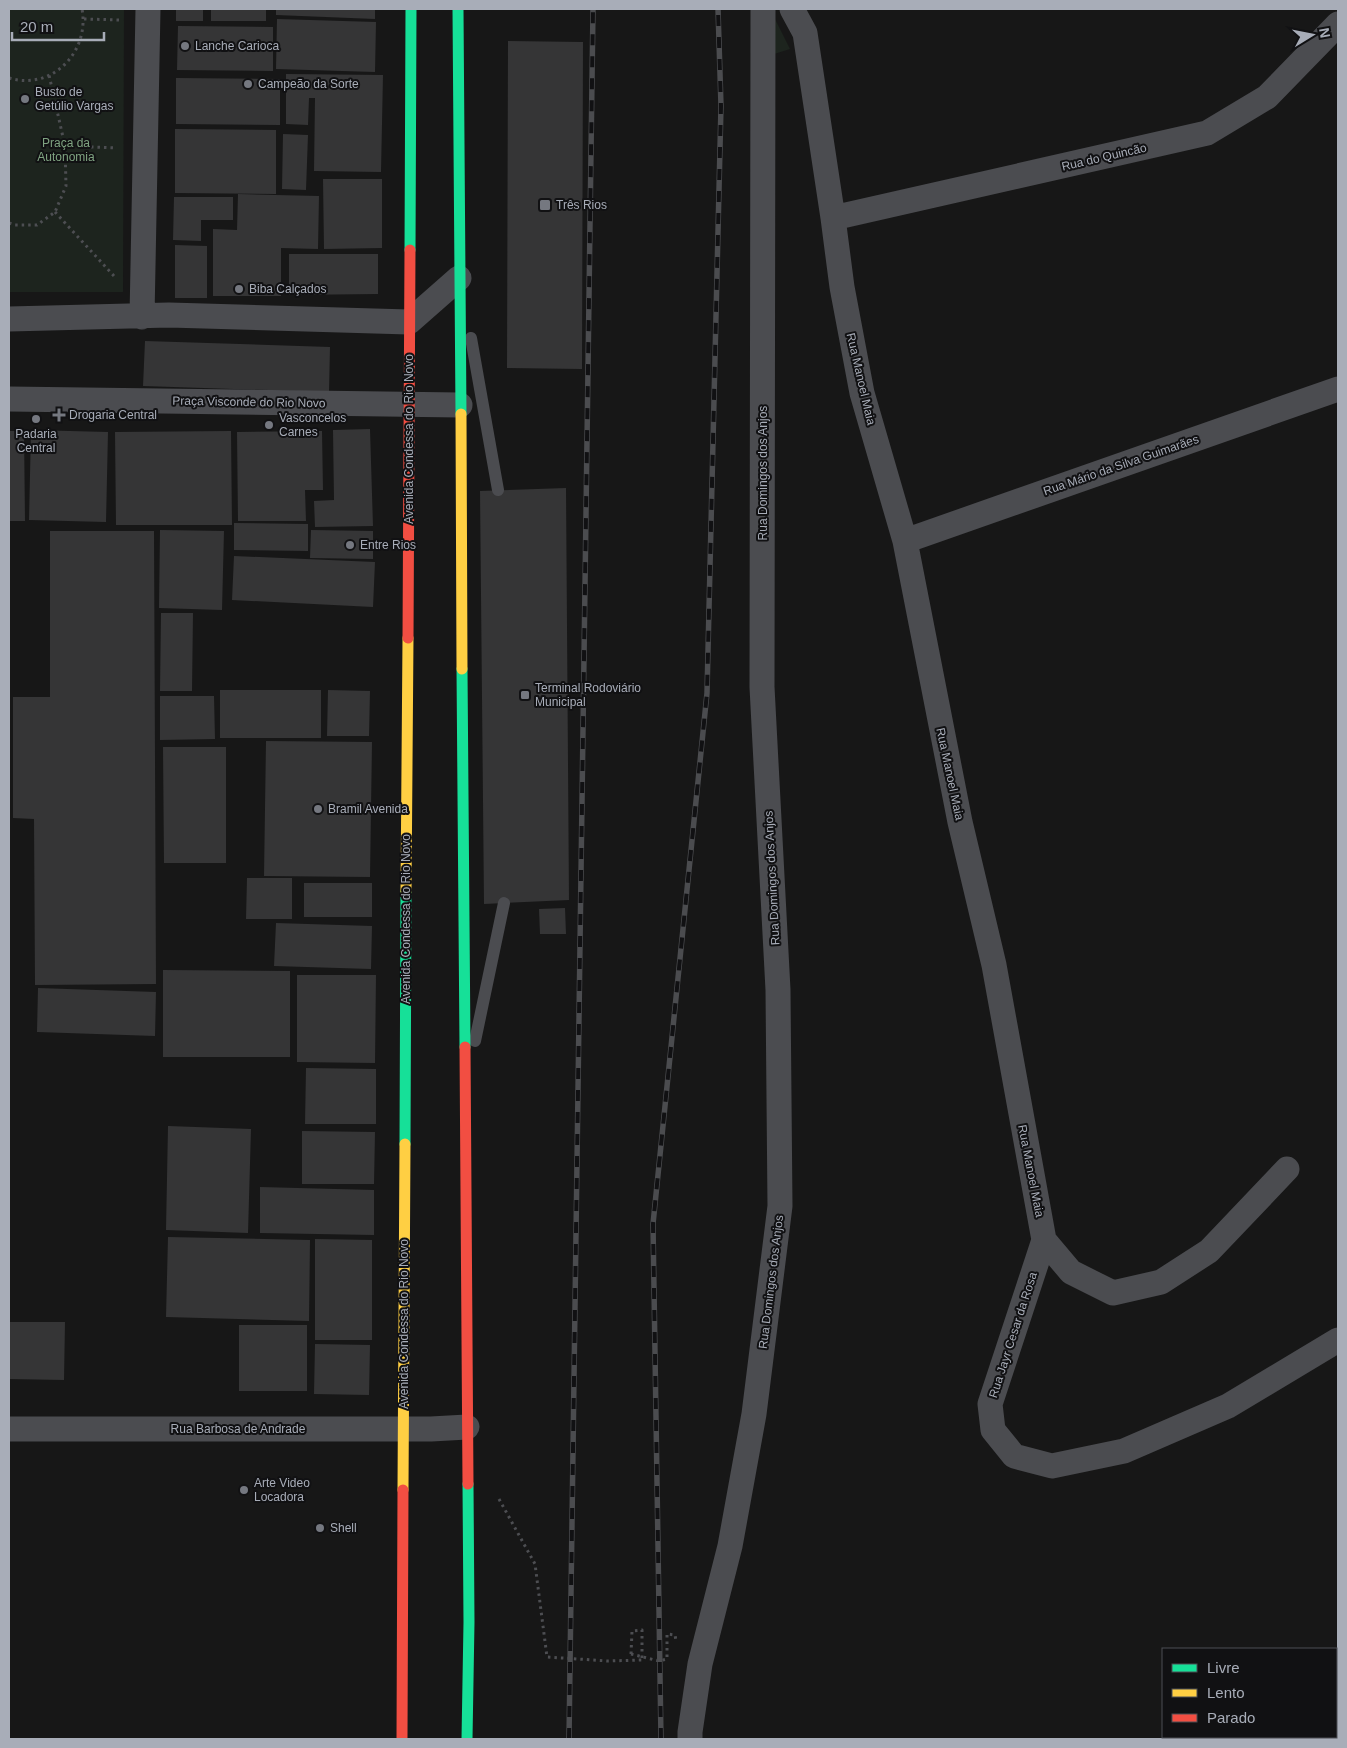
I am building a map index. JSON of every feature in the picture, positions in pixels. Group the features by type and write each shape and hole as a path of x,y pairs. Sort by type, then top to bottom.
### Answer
{"main road":[{"name":"Avenida Condessa do Rio Novo","path":"402,1739 411,9"},
{"path":"458,9 469,1622 467,1739"}],"street":[{"path":"142,317 148,9"},
{"name":"Rua Domingos dos Anjos","path":"690,1739 700,1664 730,1546 754,1414 780,1206 778,990 762,687 763,9"},
{"name":"Rua Manoel Maia","path":"792,9 805,33 842,287 862,393 905,541 958,812 994,966 1044,1240 1071,1272 1113,1292 1161,1282 1209,1251 1286,1169"},
{"name":"Rua do Quincão","path":"833,218 1207,133 1267,97 1338,24"},
{"path":"9,320 169,315 409,322 459,273"},
{"name":"Rua Mário da Silva Guimarães","path":"905,541 1338,389"},
{"name":"Praça Visconde do Rio Novo","path":"9,399 460,405"},
{"name":"Rua Jayr Cesar da Rosa","path":"1044,1240 990,1404 993,1430 1014,1456 1052,1466 1124,1451 1228,1406 1338,1340"},
{"name":"Rua Barbosa de Andrade","path":"9,1429 403,1429 467,1426"}],"lane":[{"path":"459,273 498,490"},
{"path":"465,1090 504,903"}],"path":[{"path":"9,78 17,81 38,80 57,72 72,58 81,40 84,19 82,9"},
{"path":"84,19 122,20"},
{"path":"9,223 15,225 37,225 55,212 66,186 65,146 49,75"},
{"path":"65,146 122,148"},
{"path":"55,212 119,282"},
{"path":"497,1495 535,1564 547,1657 608,1661 642,1660 642,1630 632,1631 631,1654 659,1661 667,1659 667,1634 675,1635 676,1644"}],"green space":[{"name":"Praça da Autonomia","path":"9,9 124,9 123,292 9,292"},
{"path":"770,9 790,49 768,56"}],"building":[{"path":"176,9 203,9 203,21 176,21"},
{"path":"211,9 266,9 266,21 211,21"},
{"path":"276,9 375,9 375,19 276,15"},
{"path":"277,19 376,22 375,72 276,69"},
{"path":"178,26 273,27 273,71 177,70"},
{"name":"Três Rios","path":"508,41 583,42 582,369 507,368"},
{"path":"286,74 383,75 381,172 314,171 315,98 309,98 308,125 286,124"},
{"path":"176,78 280,79 280,125 176,124"},
{"path":"175,129 276,130 276,194 175,193"},
{"path":"283,134 308,135 306,190 282,189"},
{"path":"323,179 382,179 382,248 324,249"},
{"path":"238,194 319,196 318,249 281,248 281,296 213,296 213,229 237,230"},
{"path":"174,197 233,197 233,220 201,220 201,241 173,240"},
{"path":"175,245 207,246 207,298 175,298"},
{"path":"289,254 378,254 378,294 289,295"},
{"path":"145,341 330,347 329,392 143,386"},
{"path":"370,429 373,526 315,527 314,501 334,500 333,430"},
{"path":"31,430 108,432 106,522 29,520"},
{"path":"9,431 24,431 25,521 9,521"},
{"path":"231,431 232,525 116,525 115,432"},
{"path":"322,431 323,490 305,490 306,521 238,521 237,432"},
{"name":"Terminal Rodoviário Municipal","path":"566,488 569,900 484,904 480,491"},
{"path":"234,523 308,524 308,551 234,550"},
{"path":"160,530 224,531 222,610 159,608"},
{"path":"311,530 373,531 373,559 310,558"},
{"path":"50,531 154,531 156,984 35,985 34,819 13,818 13,697 50,697"},
{"path":"234,556 375,562 373,607 232,600"},
{"path":"161,613 193,613 192,691 160,691"},
{"path":"220,690 321,690 321,738 220,738"},
{"path":"328,690 370,691 369,736 327,736"},
{"path":"160,696 214,696 215,739 160,740"},
{"name":"Bramil Avenida","path":"266,741 372,742 370,877 264,876"},
{"path":"163,747 226,747 226,863 164,863"},
{"path":"247,878 292,878 292,919 246,919"},
{"path":"304,883 372,883 372,917 304,917"},
{"path":"565,908 566,934 540,934 539,909"},
{"path":"276,923 372,926 371,969 274,966"},
{"path":"163,970 290,971 290,1057 163,1057"},
{"path":"297,975 376,975 375,1063 297,1062"},
{"path":"38,988 156,992 155,1036 37,1032"},
{"path":"306,1068 376,1069 376,1124 305,1124"},
{"path":"168,1126 251,1129 248,1233 166,1230"},
{"path":"302,1131 375,1132 374,1184 302,1184"},
{"path":"260,1187 374,1190 374,1235 260,1233"},
{"path":"168,1237 310,1240 309,1321 166,1317"},
{"path":"315,1239 372,1240 372,1340 315,1340"},
{"path":"9,1322 65,1322 64,1380 9,1379"},
{"path":"239,1325 307,1325 307,1391 239,1391"},
{"path":"315,1344 370,1345 369,1395 314,1394"}],"railway":[{"path":"569,1739 593,9"},
{"path":"661,1739 653,1224 707,693 721,106 718,9"}],"traffic: fast":[{"path":"410,250 411,9"},
{"path":"458,9 461,414"},
{"path":"462,669 465,1047"},
{"path":"405,1144 406,892"},
{"path":"467,1739 469,1622 468,1484"}],"traffic: slow":[{"path":"461,414 462,669"},
{"path":"406,892 408,638"},
{"path":"403,1490 405,1144"}],"traffic: jam":[{"path":"408,638 410,250"},
{"path":"465,1047 468,1484"},
{"path":"402,1739 403,1490"}],"place":[{"name":"Lanche Carioca","path":"185,46"},
{"name":"Campeão da Sorte","path":"248,84"},
{"name":"Busto de Getúlio Vargas","path":"25,99"},
{"name":"Três Rios","path":"545,205"},
{"name":"Biba Calçados","path":"239,289"},
{"name":"Drogaria Central","path":"59,415"},
{"name":"Padaria Central","path":"36,419"},
{"name":"Vasconcelos Carnes","path":"269,425"},
{"name":"Entre Rios","path":"350,545"},
{"name":"Terminal Rodoviário Municipal","path":"525,695"},
{"name":"Bramil Avenida","path":"318,809"},
{"name":"Arte Video Locadora","path":"244,1490"},
{"name":"Shell","path":"320,1528"}]}
